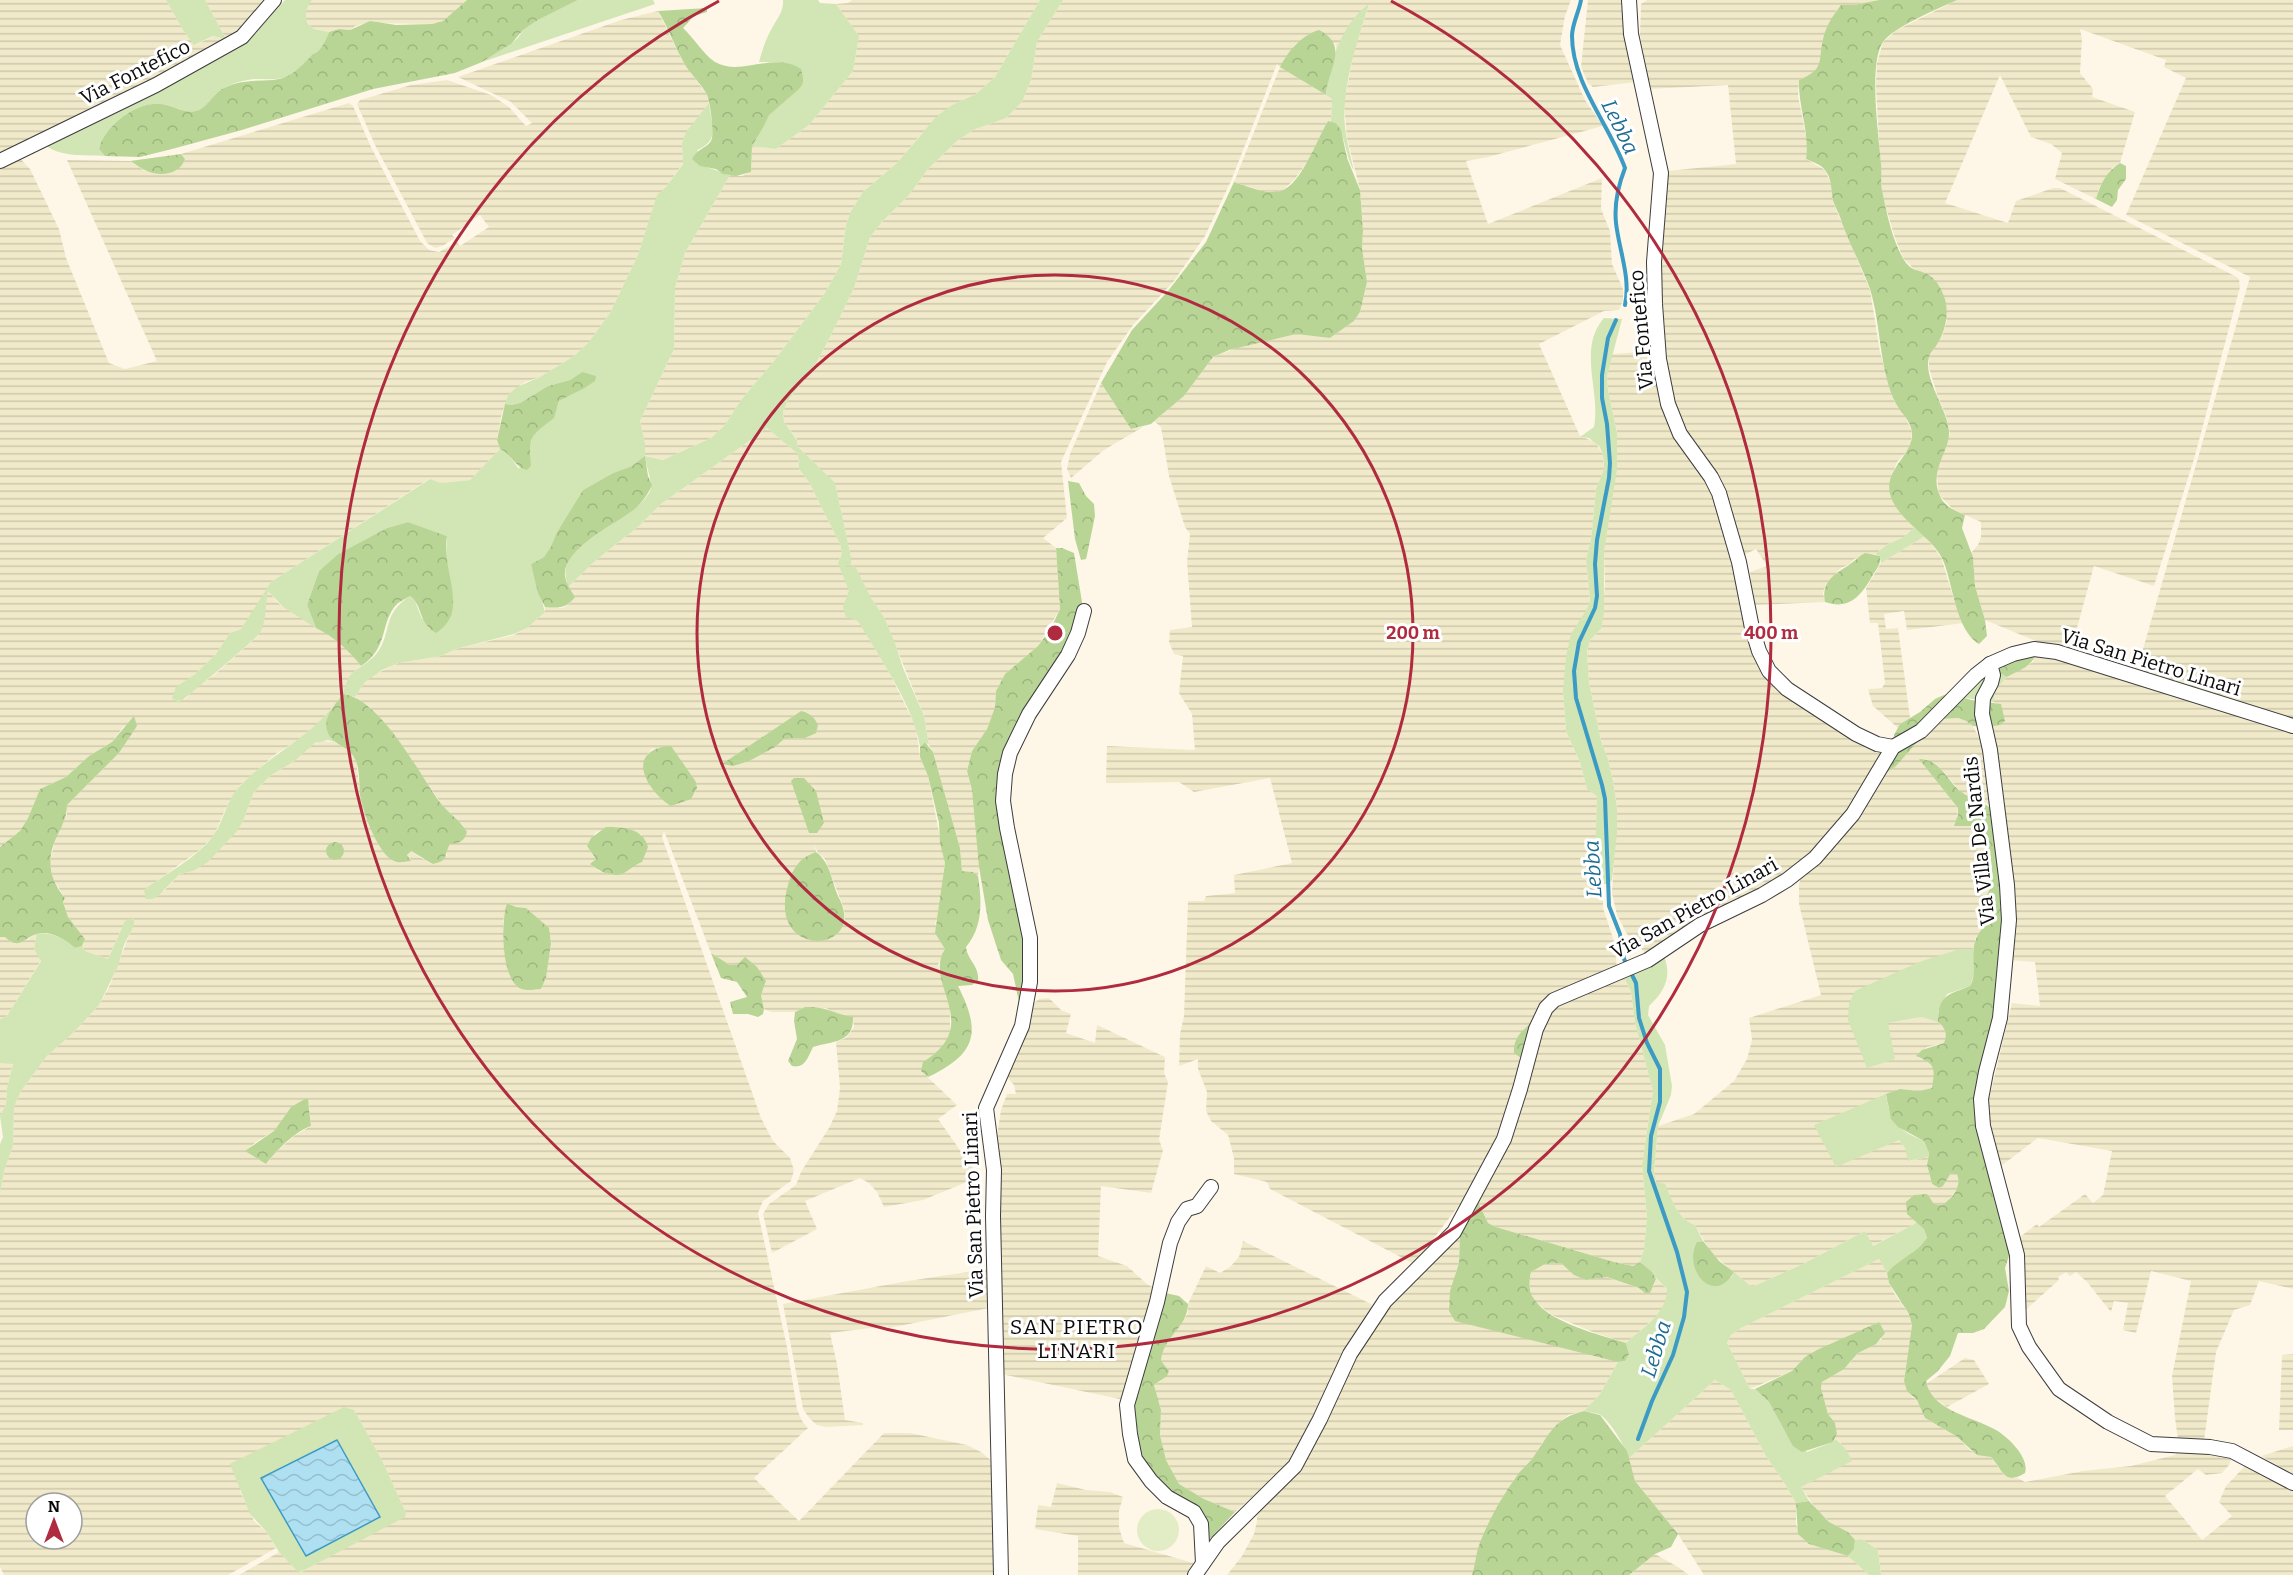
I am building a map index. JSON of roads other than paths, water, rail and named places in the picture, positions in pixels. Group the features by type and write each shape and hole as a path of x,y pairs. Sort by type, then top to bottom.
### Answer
{"street":[{"name":"Via Fontefico","path":"0,161 156,85 242,37 274,0"},
{"name":"Via Fontefico","path":"1629,0 1631,34 1661,173 1654,262 1655,304 1659,359 1668,404 1680,434 1711,477 1719,493 1738,562 1752,628 1759,651 1769,671 1787,689 1856,734 1877,744 1893,747"},
{"name":"Via San Pietro Linari","path":"1001,1575 994,1170 986,1108 1022,1026 1030,982 1030,938 1007,828 1003,801 1005,774 1010,753 1029,714 1068,655 1084,611"},
{"name":"Via San Pietro Linari","path":"1199,1569 1218,1542 1295,1466 1350,1354 1385,1301 1454,1232 1504,1139 1536,1029 1546,1008 1554,1000 1629,969 1700,926 1762,896 1815,858 1853,814 1893,747 1922,731 1976,675 1990,664 2013,654 2034,649 2057,652 2293,726"},
{"name":"Via Villa De Nardis","path":"1990,664 1993,675 1983,698 1982,714 1990,750 2007,885 2009,920 2000,1018 1981,1099 1983,1126 2017,1255 2019,1326 2029,1347 2059,1389 2108,1422 2151,1444 2210,1447 2232,1451 2293,1483"},
{"path":"1199,1569 1201,1524 1194,1512 1167,1497 1151,1481 1136,1459 1130,1434 1127,1405 1157,1302 1170,1243 1178,1222 1187,1209 1197,1206 1211,1187"}],"water":[{"path":"337,1440 380,1517 306,1556 261,1478"}],"waterway":[{"name":"Lebba","path":"1581,0 1572,36 1578,70 1625,168 1617,195 1616,209 1617,233 1626,274 1625,305"},
{"name":"Lebba","path":"1616,320 1608,338 1602,375 1602,398 1610,463 1597,540 1595,564 1597,596 1595,608 1579,642 1574,671 1576,698 1605,799 1609,906 1620,934 1624,959 1636,983 1639,1018 1647,1043 1660,1069 1660,1102 1651,1136 1649,1171 1677,1252 1687,1292 1684,1317 1673,1355 1638,1439"}],"district":[{"name":"SAN PIETRO LINARI","path":"1077,1339"}]}
